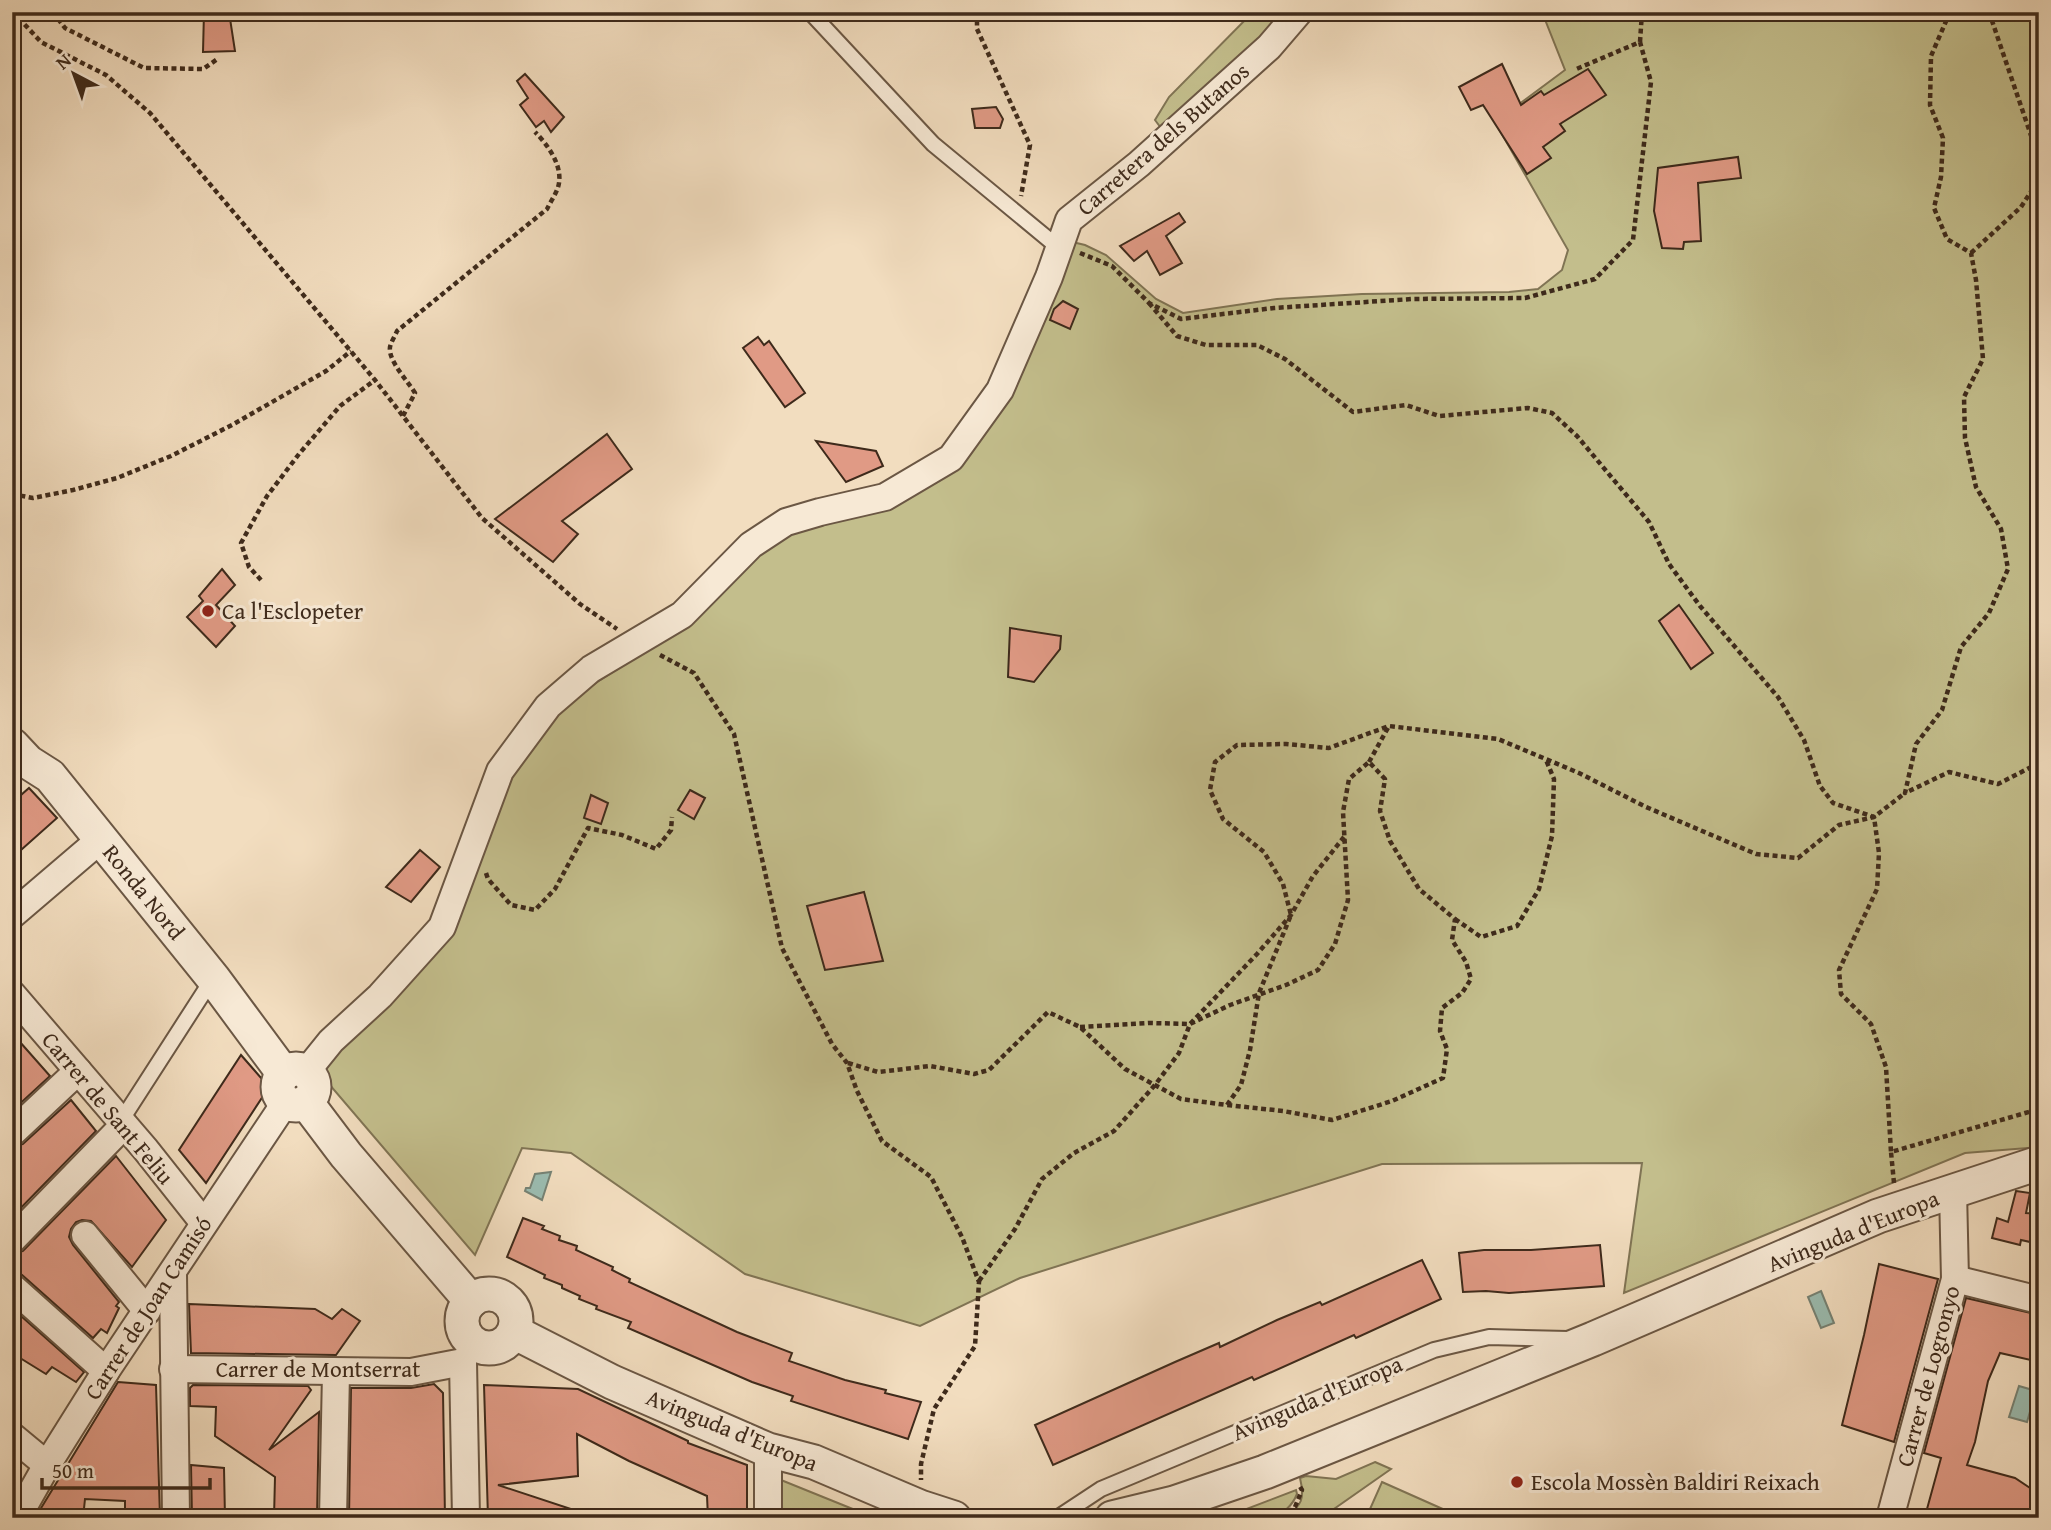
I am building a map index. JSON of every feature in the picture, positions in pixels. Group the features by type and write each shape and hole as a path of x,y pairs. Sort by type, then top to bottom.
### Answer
{"street":[{"name":"Carretera dels Butanos","path":"295,1088 331,1041 380,996 442,927 500,771 548,706 591,669 682,615 751,545 786,522 886,497 951,458 1000,390 1069,220 1139,164 1259,56 1299,12"},
{"name":"Ronda Nord","path":"16,755 50,775 213,978 334,1140 471,1301"},
{"path":"12,915 101,839"},
{"name":"Carrer de Sant Feliu","path":"16,1006 78,1071 203,1222"},
{"path":"12,1133 78,1071"},
{"name":"Carrer de Joan Camisó","path":"17,1518 106,1371 295,1088"},
{"path":"12,1240 123,1123"},
{"name":"Avinguda d'Europa","path":"1112,1518 1174,1503 1265,1472 1593,1339 1898,1209 2039,1163"},
{"name":"Carrer de Logronyo","path":"1890,1518 1955,1279 1953,1191"},
{"path":"85,1236 147,1311"},
{"path":"173,1274 176,1518"},
{"path":"1955,1279 2039,1300"},
{"path":"12,1287 106,1371"},
{"path":"466,1518 469,1354 462,1321 464,1310 471,1301 486,1294 505,1298 515,1312 517,1320 514,1332 500,1346 469,1354"},
{"name":"Avinguda d'Europa","path":"514,1332 612,1382 768,1450 814,1462 920,1507 954,1518"},
{"name":"Carrer de Montserrat","path":"173,1369 411,1372 469,1354"},
{"path":"333,1518 336,1373"},
{"path":"12,1436 47,1465"},
{"path":"768,1450 768,1518"}],"lane":[{"path":"810,12 933,144 1059,248"},
{"path":"123,1123 213,978"},
{"name":"Avinguda d'Europa","path":"1057,1518 1101,1489 1434,1350 1489,1337 1593,1339"}],"path":[{"path":"13,12 41,42 106,75 150,113 375,380 482,518 580,604 636,643 694,673 734,734 782,948 832,1044 847,1063 857,1091 883,1141 931,1177 962,1237 979,1282 975,1346 933,1409 921,1464 920,1507"},
{"path":"53,12 65,28 144,68 203,69 219,58"},
{"path":"977,12 977,29 1030,145 1018,214"},
{"path":"1149,303 1181,319 1274,308 1412,299 1525,298 1595,279 1633,240 1651,82 1640,41 1642,12"},
{"path":"1905,793 1916,744 1942,710 1961,647 1989,613 2008,569 2001,529 1976,487 1965,438 1964,397 1983,359 1971,253 1947,239 1934,208 1941,177 1943,138 1930,105 1931,56 1950,12"},
{"path":"1989,12 2039,159"},
{"path":"1574,70 1640,41"},
{"path":"402,416 415,393 392,362 390,348 397,331 547,209 559,182 556,161 545,142 535,132"},
{"path":"1971,253 2021,208 2034,187 2039,186"},
{"path":"1059,248 1085,254 1112,265 1177,336 1206,345 1256,345 1285,359 1353,412 1406,405 1439,416 1528,408 1552,413 1577,436 1649,522 1669,564 1700,606 1778,697 1804,740 1820,786 1833,803 1874,817"},
{"path":"12,494 33,498 73,491 117,478 171,456 314,378 351,351"},
{"path":"261,580 249,567 241,542 267,496 340,406 375,380"},
{"path":"1291,915 1283,884 1264,852 1223,820 1210,790 1215,762 1237,745 1286,744 1329,748 1389,726 1498,739 1756,854 1798,858 1839,825 1874,817 1905,793 1949,772 1998,784 2039,763"},
{"path":"1080,1027 1190,1024 1318,970 1335,944 1348,900 1343,812 1349,779 1369,762 1389,726"},
{"path":"1369,762 1385,779 1380,811 1390,841 1419,889 1481,937 1517,926 1539,889 1552,836 1554,779 1546,759"},
{"path":"473,840 488,879 511,905 535,910 555,889 588,828 622,835 656,849 671,830 673,817"},
{"path":"1874,817 1880,853 1877,889 1839,970 1841,994 1871,1024 1886,1068 1891,1153 1898,1209"},
{"path":"1227,1105 1241,1085 1250,1050 1259,993 1291,915 1313,876 1345,837"},
{"path":"979,1282 1015,1229 1042,1179 1074,1153 1114,1131 1156,1085 1179,1053 1190,1024 1291,915"},
{"path":"847,1063 878,1072 930,1066 974,1074 989,1070 1048,1012 1080,1027 1125,1069 1181,1099 1283,1111 1332,1120 1392,1101 1443,1078 1447,1049 1440,1031 1442,1008 1462,993 1471,979 1466,962 1452,940 1455,919"},
{"path":"1891,1153 2039,1108"}],"shaded area":[{"path":"1253,12 1289,12 1164,132 1155,120 1169,97"},
{"path":"1542,12 2039,12 2039,1147 1965,1153 1624,1293 1642,1163 1382,1164 1020,1278 920,1326 745,1274 571,1153 522,1148 475,1255 323,1077 328,1061 407,980 502,788 565,703 671,634 758,554 794,532 890,505 936,482 965,455 996,417 1023,371 1068,241 1085,245 1106,255 1156,299 1183,313 1277,299 1538,289 1562,270 1568,250 1495,122 1565,70"},
{"path":"1375,1462 1391,1469 1321,1518 1285,1518 1301,1501 1300,1478 1306,1476 1336,1479"},
{"path":"781,1480 875,1518 782,1518"},
{"path":"1382,1482 1463,1518 1366,1518"},
{"path":"1296,1490 1297,1494 1291,1504 1275,1516 1255,1519 1223,1518"}],"water":[{"path":"551,1172 542,1200 525,1191 530,1188 535,1174"},
{"path":"1821,1291 1834,1323 1821,1328 1808,1297"},
{"path":"2019,1386 2036,1391 2027,1422 2009,1417"}],"building":[{"path":"204,12 229,12 235,51 203,52"},
{"path":"1502,64 1521,105 1541,91 1544,95 1588,69 1606,95 1560,124 1565,131 1543,147 1551,158 1527,174 1483,105 1471,110 1459,87"},
{"path":"525,74 564,117 551,132 544,121 536,127 520,105 528,98 517,81"},
{"path":"996,107 1003,119 1000,128 975,128 972,109"},
{"path":"1738,157 1741,178 1698,183 1701,241 1684,242 1683,249 1662,248 1654,211 1658,168"},
{"path":"1179,213 1185,222 1166,236 1182,263 1160,275 1147,251 1134,261 1120,246"},
{"path":"1063,301 1078,309 1070,329 1050,320 1054,309"},
{"path":"758,337 764,345 769,341 805,393 785,407 743,348"},
{"path":"607,434 632,469 562,521 578,534 553,562 495,519"},
{"path":"816,441 876,451 883,466 846,482"},
{"name":"Ca l'Esclopeter","path":"222,569 235,585 216,605 235,626 216,647 187,617 203,601 199,596"},
{"path":"1679,605 1713,653 1691,669 1659,621"},
{"path":"1010,628 1061,636 1060,649 1034,682 1008,677"},
{"path":"29,788 57,818 12,858 12,803"},
{"path":"690,790 705,798 694,819 678,810"},
{"path":"591,795 608,803 601,824 584,818"},
{"path":"420,850 440,867 411,902 386,887"},
{"path":"864,892 883,961 825,970 807,906"},
{"path":"12,1033 50,1076 12,1111"},
{"path":"241,1055 269,1087 206,1183 179,1150"},
{"path":"71,1100 96,1131 12,1217 12,1148 23,1144"},
{"path":"116,1156 166,1220 132,1267 91,1221 76,1222 71,1229 69,1237 73,1245 119,1302 116,1306 119,1308 107,1333 101,1329 93,1338 22,1275 12,1272 12,1255 23,1251"},
{"path":"2016,1191 2030,1193 2026,1213 2039,1214 2039,1244 2021,1240 2020,1245 1992,1238 1997,1218 2008,1222"},
{"path":"523,1218 544,1226 542,1229 560,1236 559,1240 577,1246 576,1250 613,1267 612,1270 630,1279 629,1282 737,1332 792,1353 789,1361 921,1402 908,1439 791,1401 793,1396 752,1382 628,1328 631,1322 596,1309 597,1306 579,1299 580,1296 562,1288 562,1285 544,1278 545,1275 507,1257"},
{"path":"1600,1245 1604,1286 1509,1293 1463,1292 1459,1253"},
{"path":"1422,1260 1441,1299 1356,1338 1354,1335 1254,1380 1252,1377 1053,1465 1035,1425 1219,1343 1220,1347 1277,1320 1320,1302 1322,1305"},
{"path":"1879,1264 1938,1279 1894,1442 1842,1425"},
{"path":"1966,1298 2039,1315 2039,1362 2000,1353 1988,1381 1975,1442 1967,1465 2015,1478 2039,1494 2039,1518 1956,1518 1927,1509 1941,1458 1924,1453"},
{"path":"189,1304 315,1309 332,1319 342,1309 360,1321 336,1355 191,1353"},
{"path":"12,1308 84,1372 76,1382 52,1367 46,1374 12,1353"},
{"path":"118,1382 156,1385 160,1518 125,1518 125,1501 85,1499 83,1518 35,1518"},
{"path":"434,1384 443,1393 445,1518 349,1518 351,1388 411,1388"},
{"path":"193,1385 308,1386 311,1390 269,1450 319,1412 317,1518 274,1518 275,1477 215,1436 216,1407 190,1406 190,1388"},
{"path":"484,1385 578,1389 688,1443 747,1465 747,1518 708,1518 707,1496 577,1434 578,1476 498,1485 586,1514 586,1518 488,1518"},
{"path":"191,1465 224,1468 225,1518 192,1518"}],"place":[{"name":"Ca l'Esclopeter","path":"208,611"},
{"name":"Escola Mossèn Baldiri Reixach","path":"1517,1482"}]}
